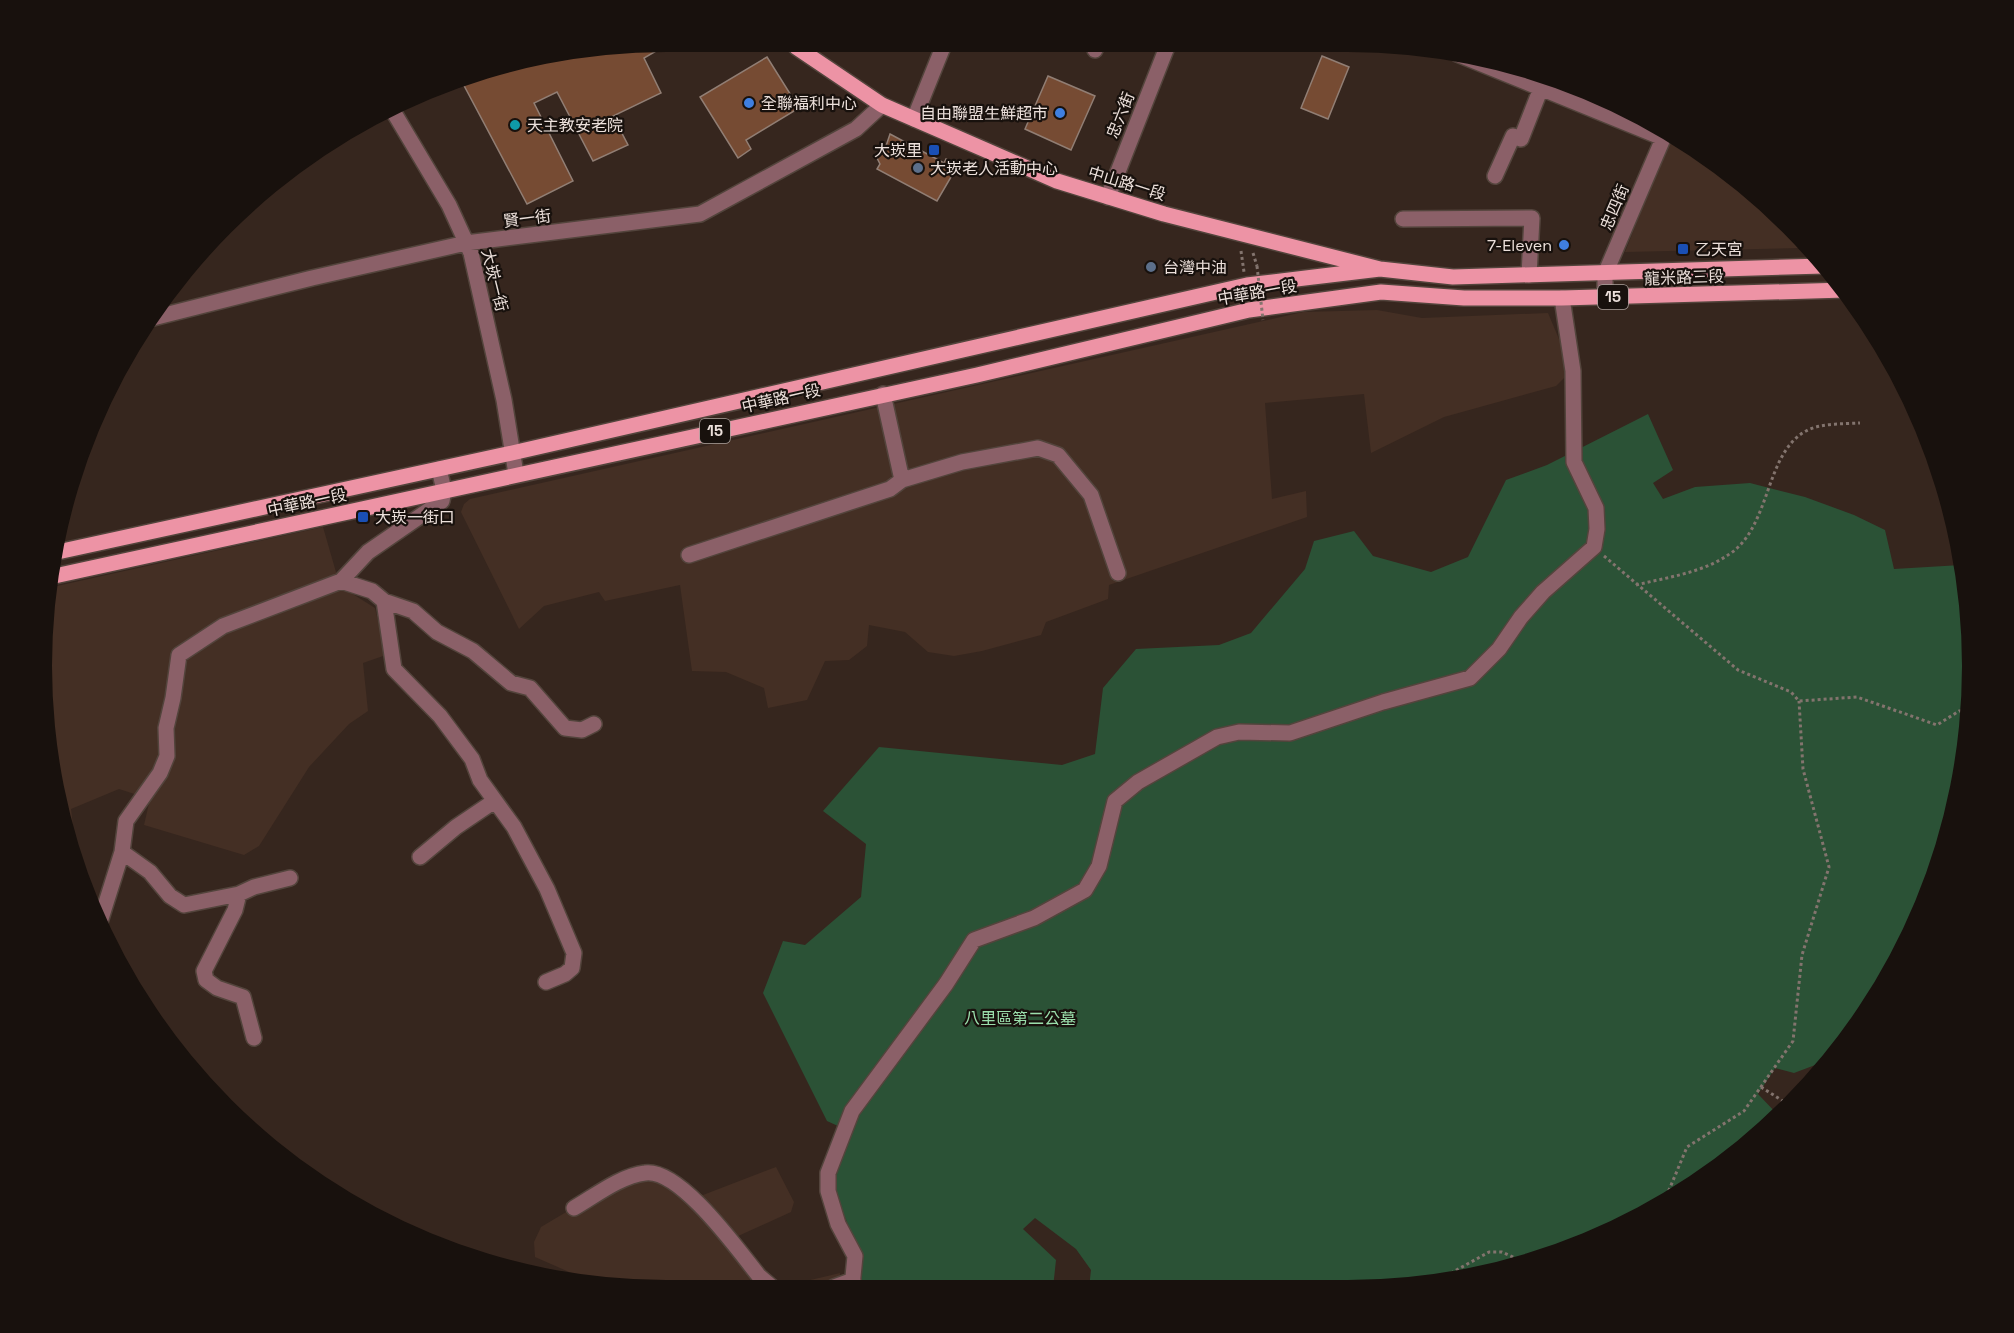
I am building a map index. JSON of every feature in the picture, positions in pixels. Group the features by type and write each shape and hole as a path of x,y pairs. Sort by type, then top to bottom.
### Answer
{"main road":[{"name":"中山路一段","path":"803,52 882,105 1057,181 1108,197 1380,269"},
{"name":"龍米路三段","path":"1380,269 1453,277 1813,266"},
{"name":"中華路一段","path":"63,551 512,453 1247,285 1380,269"},
{"path":"1380,269 1381,292"},
{"name":"龍米路三段","path":"1381,292 1464,298 1562,298 1833,290"},
{"name":"中華路一段","path":"60,575 883,394 1249,310 1381,292"}],"street":[{"path":"914,119 941,52"},
{"name":"忠六街","path":"1108,197 1165,52"},
{"path":"1500,72 1637,125"},
{"path":"1496,176 1513,136 1521,139 1541,88"},
{"name":"賢一街","path":"163,316 466,243 700,214 856,129 882,105"},
{"name":"大崁一街","path":"396,116 449,205 471,253 504,400 516,474"},
{"name":"忠四街","path":"1605,297 1605,274 1662,140"},
{"path":"1403,219 1532,218 1528,275"},
{"path":"852,1280 855,1256 838,1224 828,1191 828,1173 852,1111 946,984 974,940 1034,918 1085,890 1099,866 1115,801 1138,782 1216,737 1239,732 1290,733 1383,702 1470,678 1498,649 1543,592 1594,547 1597,529 1596,508 1574,462 1573,371 1562,298"},
{"path":"883,394 902,480"},
{"path":"689,555 890,489 902,480 962,462 1038,448 1058,455 1091,495 1118,573"},
{"path":"104,911 122,852 126,821 160,773 167,756 166,728 173,699 178,655 223,626 341,580 368,552 442,501 444,490 439,469"},
{"path":"341,580 372,591 384,601 413,612 437,632 473,651 511,683 530,688 565,728 582,730 594,724"},
{"path":"384,601 394,669 440,716 472,759 480,780 514,827 547,889 574,953 572,968 565,974 546,982"},
{"path":"420,858 456,827 494,802"},
{"path":"122,852 150,872 170,896 184,905 239,894 254,887 290,878"},
{"path":"239,894 236,910 204,971 206,980 217,988 243,997 255,1038"},
{"path":"574,1208 623,1181 646,1173 664,1177 683,1188 764,1280"}],"path":[{"path":"1247,285 1240,250 1253,253 1257,266 1263,320"},
{"path":"1636,585 1702,570 1732,553 1752,532 1786,448 1806,430 1860,423"},
{"path":"1594,547 1738,670 1791,692 1799,701 1803,769 1829,867 1802,955 1793,1041 1744,1111 1687,1147 1670,1189"},
{"path":"1799,701 1857,697 1937,724 1960,711"},
{"path":"1761,1087 1782,1101"},
{"path":"1455,1271 1489,1252 1502,1252 1514,1258"}],"shaded area":[{"path":"1668,143 1721,179 1782,232 1796,248 1625,252"},
{"path":"1377,310 1422,318 1548,313 1572,370 1556,386 1444,417 1371,453 1364,394 1265,403 1272,499 1306,491 1307,517 1109,585 1108,599 1046,622 1041,635 982,651 954,656 928,652 905,632 869,625 867,646 849,660 825,661 807,700 768,708 764,688 726,672 692,671 680,585 605,601 599,592 544,606 519,629 461,512 464,504 470,499 1303,312"},
{"path":"323,527 340,586 375,608 386,655 363,663 368,711 349,724 309,767 259,846 244,855 144,825 150,799 119,789 71,809 73,824 64,786 54,707 52,666 58,586"},
{"path":"776,1167 794,1202 791,1212 736,1237 771,1280 626,1279 571,1273 535,1257 534,1242 541,1227 635,1171 664,1170 703,1195"},
{"path":"840,1273 840,1280 810,1280"}],"green space":[{"name":"八里區第二公墓","path":"1648,414 1673,470 1653,483 1663,499 1695,487 1750,483 1805,497 1854,515 1885,530 1894,569 1953,565 1962,666 1956,747 1941,825 1915,901 1879,974 1858,1008 1814,1066 1794,1073 1775,1068 1758,1094 1773,1109 1721,1154 1654,1198 1582,1234 1506,1260 1467,1269 1388,1279 1090,1280 1091,1270 1076,1249 1035,1218 1023,1229 1056,1260 1054,1280 859,1280 856,1243 837,1199 836,1176 849,1131 827,1121 763,993 783,941 805,945 861,897 866,844 823,811 879,747 1062,765 1095,754 1103,688 1136,649 1219,645 1251,633 1305,569 1314,541 1354,531 1373,556 1431,572 1468,557 1506,480 1547,465"}],"building":[{"name":"天主教安老院","path":"653,53 644,58 661,93 613,116 628,145 593,161 557,92 534,103 573,181 527,204 465,87 547,64 586,58"},
{"path":"1322,56 1349,67 1328,119 1301,108"},
{"name":"全聯福利中心","path":"767,57 799,108 746,140 751,149 738,158 700,97"},
{"name":"自由聯盟生鮮超市","path":"1048,76 1095,96 1071,150 1025,129"},
{"name":"大崁老人活動中心","path":"890,134 944,163 946,159 958,165 937,201 877,169 880,164 876,156 882,146 886,146"}],"place":[{"name":"全聯福利中心","path":"749,103"},
{"name":"自由聯盟生鮮超市","path":"1060,113"},
{"name":"天主教安老院","path":"515,125"},
{"name":"大崁里","path":"934,150"},
{"name":"大崁老人活動中心","path":"918,168"},
{"name":"7-Eleven","path":"1564,245"},
{"name":"乙天宮","path":"1683,249"},
{"name":"台灣中油","path":"1151,267"},
{"name":"大崁一街口","path":"363,517"}]}
